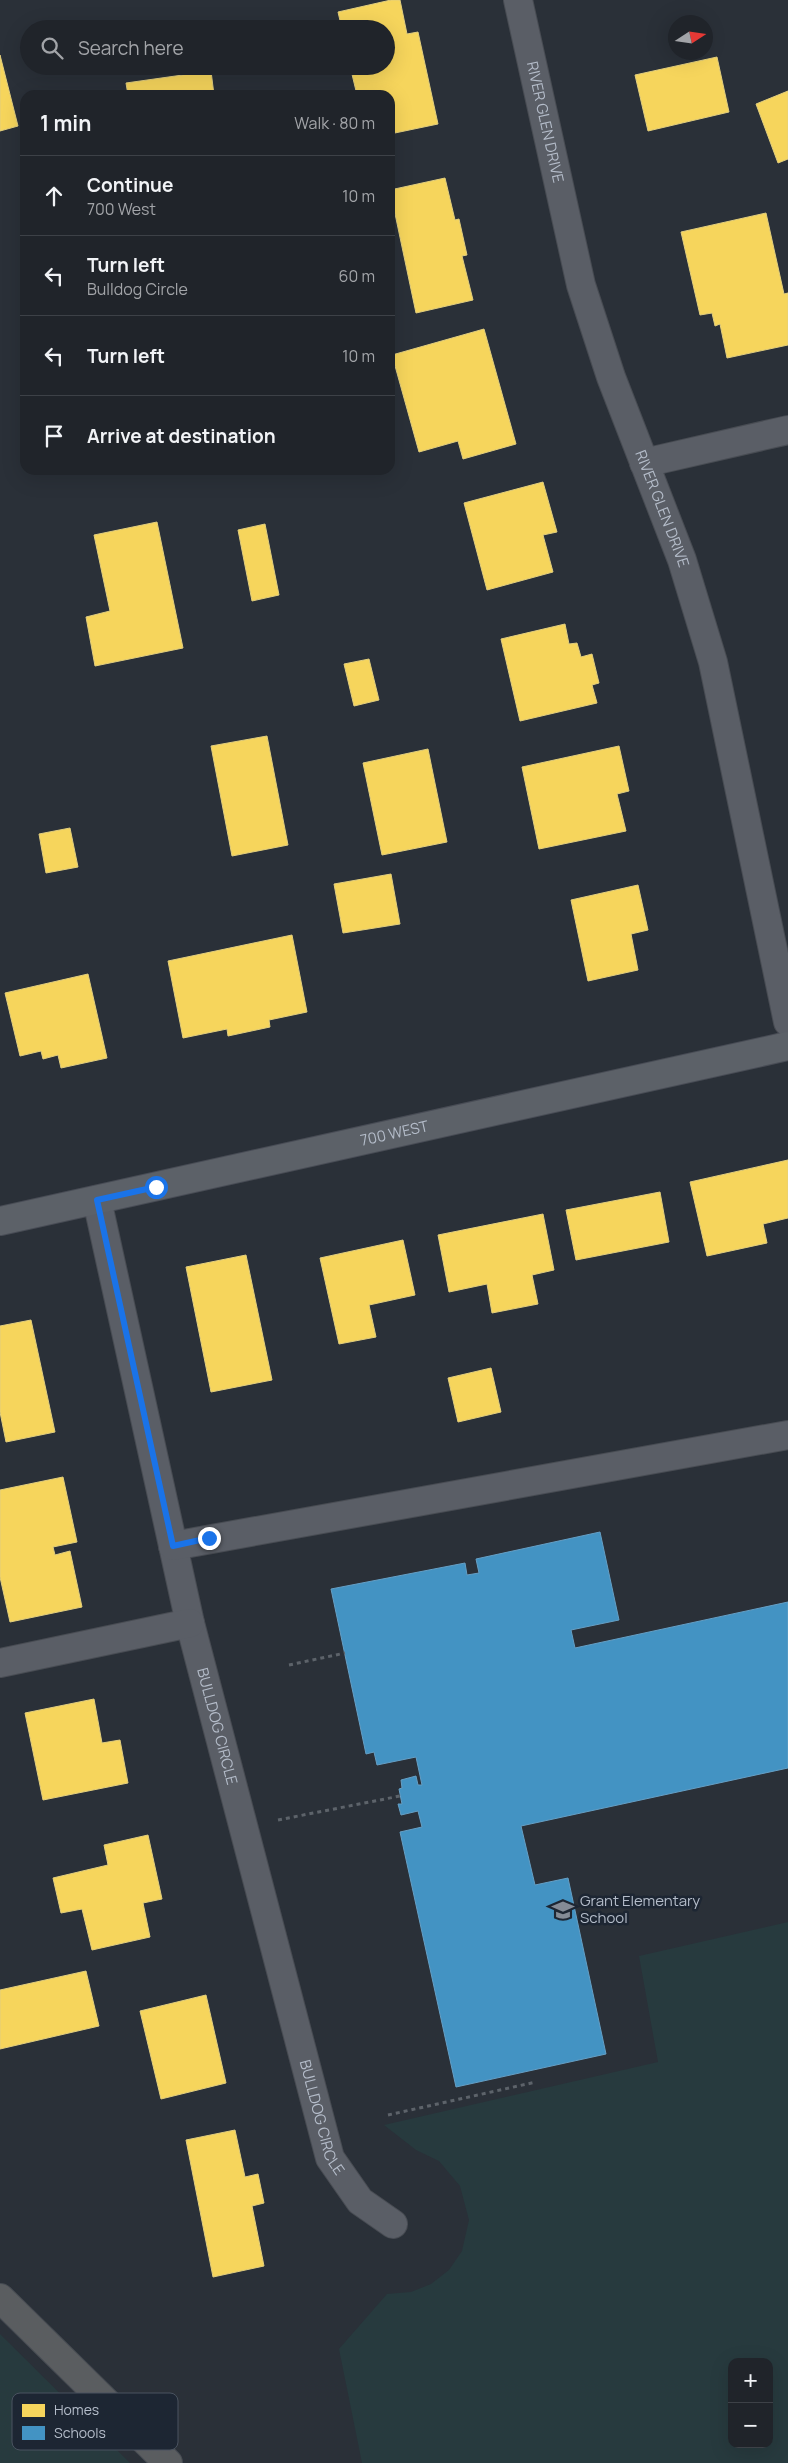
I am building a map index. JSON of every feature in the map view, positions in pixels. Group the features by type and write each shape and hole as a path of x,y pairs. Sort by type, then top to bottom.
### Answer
{"highway":[{"path":"0,2298 97,2393"},
{"path":"155,2450 168,2463"}],"main road":[{"name":"700 WEST","path":"0,1221 788,1046"}],"street":[{"name":"RIVER GLEN DRIVE","path":"518,0 581,285 611,377 682,560 713,662 788,1022"},
{"path":"644,463 788,430"},
{"name":"BULLDOG CIRCLE","path":"97,1200 190,1623 330,2158 360,2201 393,2224"},
{"path":"173,1546 788,1434"},
{"path":"0,1662 190,1623"}],"path":[{"path":"288,1665 345,1653"},
{"path":"243,1828 400,1796"},
{"path":"388,2115 536,2082"}],"green space":[{"path":"788,1922 788,2463 362,2463 339,2349 387,2294 411,2292 431,2284 449,2270 462,2251 469,2220 460,2186 439,2161 416,2150 384,2125 658,2062 639,1956"},
{"path":"0,2334 59,2393 12,2393 12,2450 117,2450 130,2463 0,2463"}],"building: Homes":[{"path":"391,0 400,0 407,34 418,32 438,124 395,133 395,90 356,90 352,75 395,75 395,20 340,20 338,12"},
{"path":"0,55 18,126 0,131"},
{"path":"717,57 729,112 648,131 635,75 703,60 713,60 713,58"},
{"path":"183,75 212,75 213,90 127,90 126,83"},
{"path":"788,91 788,159 778,163 756,104"},
{"path":"445,178 455,220 459,219 467,255 462,256 473,300 416,313 395,214 395,189"},
{"path":"766,213 784,294 788,293 788,345 727,358 720,324 715,326 712,313 700,315 681,232"},
{"path":"484,329 516,444 463,459 458,441 419,452 395,366 395,354"},
{"path":"543,482 557,532 543,535 553,572 487,590 464,503"},
{"path":"157,522 183,648 95,666 86,617 110,611 94,535"},
{"path":"265,524 279,595 252,601 238,530"},
{"path":"565,624 569,644 577,643 581,657 592,654 599,683 592,685 597,703 520,721 501,639"},
{"path":"369,659 379,700 354,706 344,664"},
{"path":"267,736 288,845 232,856 211,746"},
{"path":"619,746 629,791 617,794 626,831 539,849 522,767"},
{"path":"428,749 447,842 382,855 363,763"},
{"path":"70,828 78,867 46,873 39,834"},
{"path":"391,874 400,924 343,933 334,884"},
{"path":"638,885 648,930 631,934 638,970 588,981 571,900"},
{"path":"292,935 307,1012 269,1020 270,1027 228,1036 227,1029 183,1038 168,961"},
{"path":"88,974 107,1058 61,1068 58,1055 43,1059 41,1051 20,1056 5,993"},
{"path":"788,1160 788,1218 763,1224 767,1243 707,1256 690,1182"},
{"path":"660,1192 669,1242 576,1260 566,1210"},
{"path":"543,1214 554,1270 532,1275 538,1304 492,1313 487,1284 449,1292 438,1235"},
{"path":"403,1240 415,1295 369,1305 376,1337 339,1344 320,1258"},
{"path":"246,1255 272,1380 211,1392 186,1267"},
{"path":"31,1320 55,1432 6,1442 0,1412 0,1326"},
{"path":"491,1368 501,1412 458,1422 448,1378"},
{"path":"63,1477 77,1542 53,1547 55,1555 70,1551 82,1607 10,1622 0,1577 0,1490"},
{"path":"94,1699 102,1743 120,1740 128,1783 43,1800 25,1713"},
{"path":"148,1835 162,1899 143,1903 150,1937 92,1950 82,1909 61,1913 53,1878 108,1865 104,1845"},
{"path":"86,1971 99,2026 0,2049 0,1990"},
{"path":"206,1995 226,2083 161,2099 140,2011"},
{"path":"235,2130 245,2177 258,2174 264,2203 252,2206 264,2266 213,2277 186,2140"}],"building: Schools":[{"path":"600,1532 619,1620 571,1630 575,1648 788,1602 788,1768 521,1826 535,1885 568,1878 606,2054 456,2087 400,1832 422,1827 418,1811 401,1815 398,1804 402,1804 399,1789 402,1788 401,1780 416,1776 418,1785 422,1785 416,1757 377,1765 374,1752 366,1754 331,1589 465,1563 467,1575 479,1573 476,1559"}],"place":[{"name":"Grant Elementary School","path":"563,1910"}],"route":[{"path":"156,1187 97,1200 173,1546 209,1538"}]}
